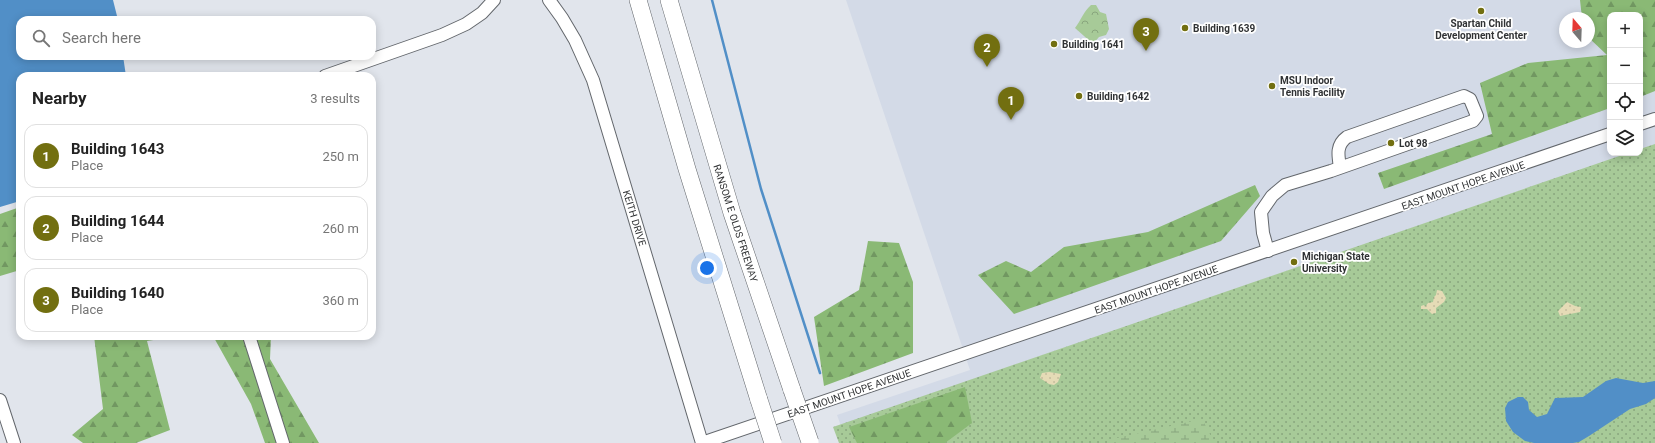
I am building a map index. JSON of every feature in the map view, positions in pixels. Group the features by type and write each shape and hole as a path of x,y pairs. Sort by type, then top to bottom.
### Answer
{"highway":[{"path":"638,0 684,162 758,400 773,443"},
{"name":"RANSOM E OLDS FREEWAY","path":"669,0 732,213 810,443"}],"street":[{"path":"376,58 442,35 466,24 482,13 494,0"},
{"name":"KEITH DRIVE","path":"549,0 562,18 593,80 702,443"},
{"path":"336,72 371,60"},
{"path":"1268,251 1263,233 1261,212 1272,196 1285,185 1340,167 1473,121 1477,116 1470,99 1464,96 1347,137 1338,147 1340,167"},
{"path":"1643,123 1655,119"},
{"name":"EAST MOUNT HOPE AVENUE","path":"702,443 1607,135"},
{"path":"250,340 283,443"},
{"path":"0,400 14,443"}],"shaded area":[{"name":"Michigan State University","path":"846,0 1655,0 1655,443 847,443 837,415 970,370"}],"green space":[{"path":"1580,0 1655,0 1655,91 1643,96 1643,12 1607,12 1607,55 1595,44 1595,12 1581,12"},
{"path":"1091,5 1096,5 1100,12 1106,14 1109,29 1106,35 1099,37 1093,44 1075,28 1086,10"},
{"path":"1607,55 1607,109 1384,189 1378,173 1492,134 1480,83 1528,63"},
{"path":"1655,144 1655,443 839,443 833,427 1619,156 1643,156 1643,148"},
{"path":"1255,185 1260,196 1221,241 1014,314 978,275 1006,261 1031,272 1064,247 1148,232"},
{"path":"16,208 16,271 0,276 0,214"},
{"path":"868,241 899,243 913,282 913,353 824,386 814,317 859,290"},
{"path":"94,340 153,340 147,341 170,430 136,443 83,443 72,435 103,409"},
{"path":"215,340 271,340 270,359 319,443 265,443 251,404"},
{"path":"965,387 972,423 945,443 857,443 849,427"},
{"path":"1202,419 1213,440 1212,443 1109,443 1108,440"}],"sand":[{"path":"1437,290 1442,291 1446,298 1444,302 1436,308 1436,313 1432,314 1427,309 1421,309 1421,306 1424,305 1425,307 1428,303 1433,302"},
{"path":"1567,302 1581,307 1580,312 1560,316 1558,311"},
{"path":"1049,372 1061,374 1058,382 1054,385 1049,384 1040,378 1042,373"}],"water":[{"path":"0,0 113,0 117,16 16,16 16,60 124,60 125,72 16,72 16,202 0,207"},
{"path":"1616,378 1643,383 1655,381 1655,398 1646,404 1630,409 1579,442 1534,443 1525,441 1513,432 1506,421 1505,408 1508,402 1518,397 1523,397 1528,402 1529,410 1537,417 1547,414 1555,398 1583,397 1606,381"}],"waterway":[{"path":"712,0 761,189 820,373"}],"place":[{"name":"Spartan Child Development Center","path":"1481,11"},
{"name":"Building 1639","path":"1185,28"},
{"name":"Building 1641","path":"1054,44"},
{"name":"Building 1640","path":"1146,51"},
{"name":"Building 1644","path":"987,67"},
{"name":"MSU Indoor Tennis Facility","path":"1272,86"},
{"name":"Building 1642","path":"1079,96"},
{"name":"Building 1643","path":"1011,120"},
{"name":"Lot 98","path":"1391,143"},
{"name":"Michigan State University","path":"1294,262"}]}
